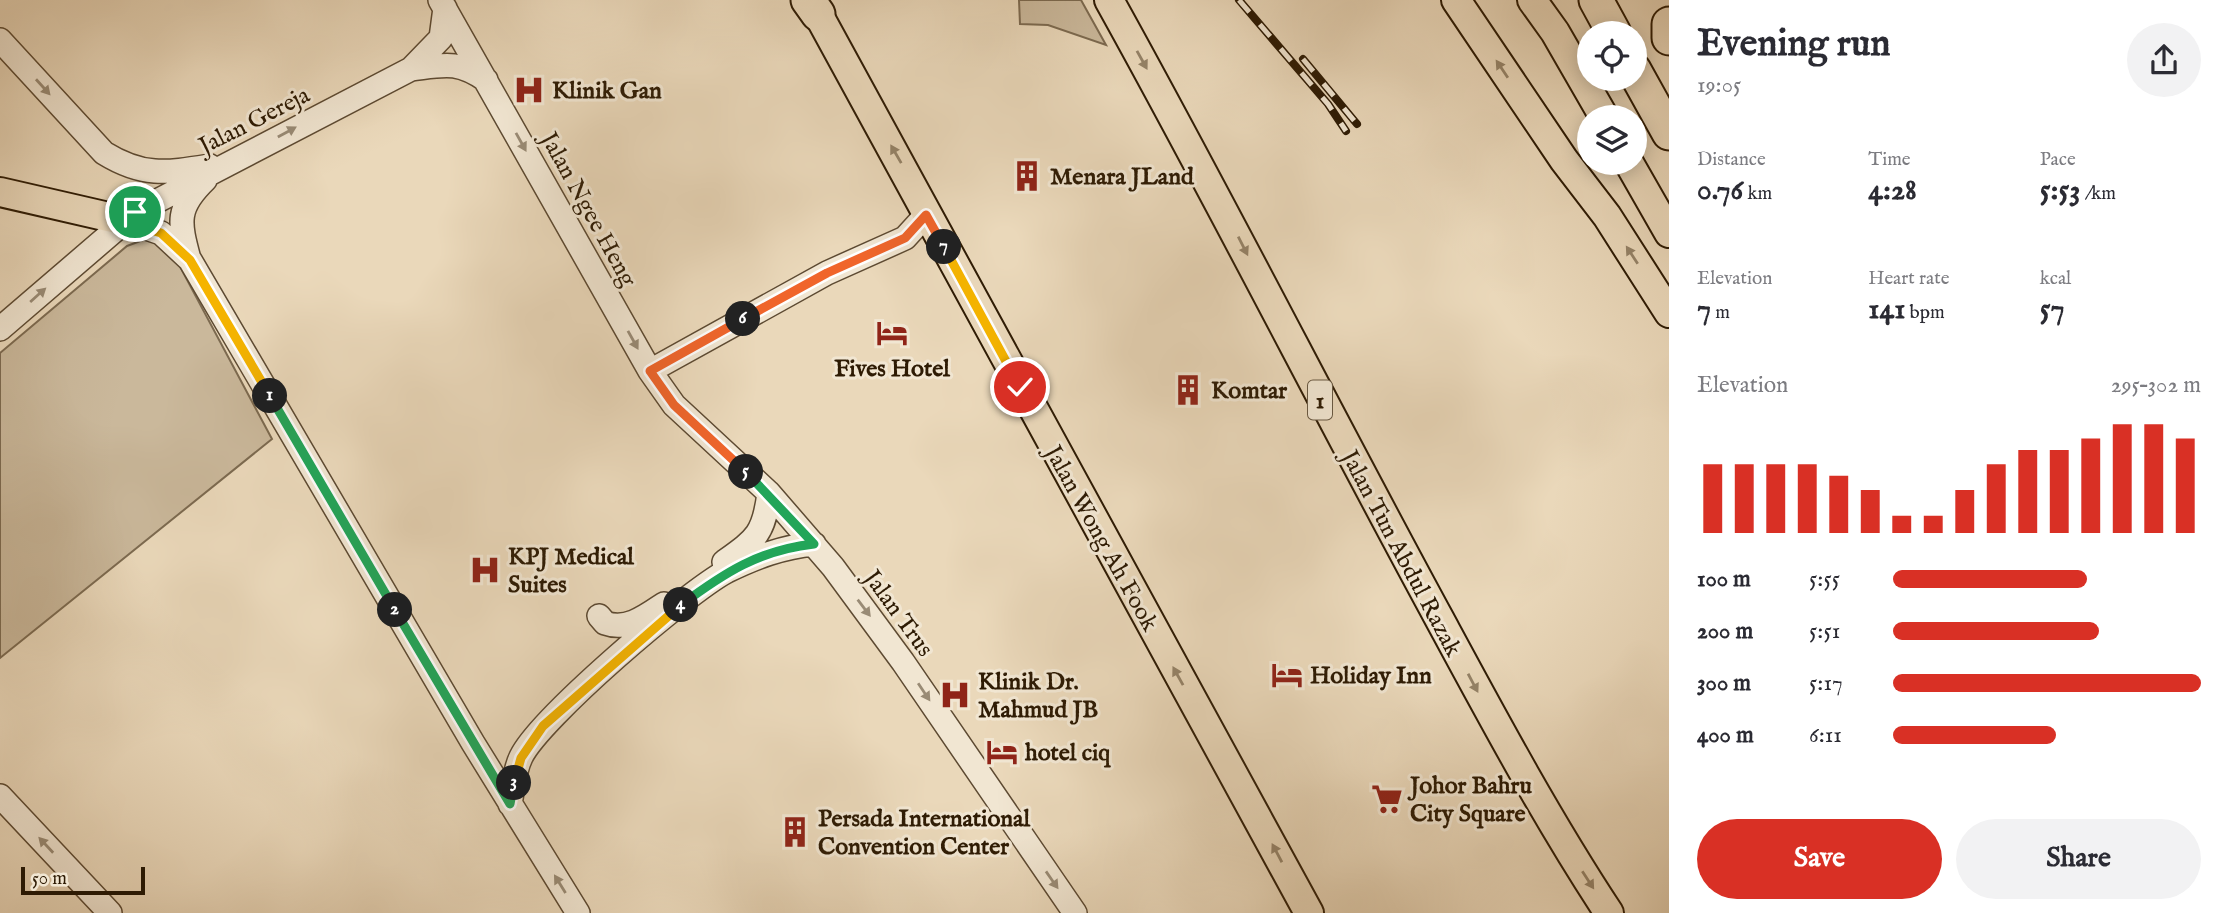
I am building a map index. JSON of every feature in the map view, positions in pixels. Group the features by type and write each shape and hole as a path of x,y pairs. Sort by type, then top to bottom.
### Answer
{"highway":[{"path":"1669,24 1669,38"},
{"path":"1646,91 1669,133"}],"main road":[{"name":"Jalan Tun Abdul Razak","path":"1109,0 1212,185 1306,373 1483,704 1609,913"},
{"path":"1456,0 1564,160 1607,216 1669,313"},
{"path":"1532,0 1555,32 1597,105"},
{"path":"1543,0 1555,32"},
{"name":"Jalan Wong Ah Fook","path":"813,5 1309,913"},
{"path":"1636,175 1669,233"},
{"path":"0,192 126,222"}],"street":[{"name":"Jalan Ngee Heng","path":"443,4 650,371"},
{"name":"Jalan Gereja","path":"0,329 135,212 411,69 441,38 443,4"},
{"path":"0,40 104,153 122,164 141,171 168,172 227,163"},
{"name":"Jalan Gereja","path":"411,69 447,64 463,65 489,82"},
{"path":"227,163 188,196 181,229 190,260 510,804 578,913"},
{"path":"650,371 827,273 905,238 926,215"},
{"path":"126,222 161,233 190,260"},
{"name":"Jalan Trus","path":"650,371 674,405 769,493 814,544 885,636 1075,913"},
{"path":"599,616 605,623 614,626 645,617 753,541 765,522 769,493"},
{"path":"510,804 521,758 543,726 663,618 725,572 782,547 814,544"},
{"path":"0,796 110,913"}],"shaded area":[{"path":"1019,0 1081,0 1106,45 1048,25 1020,24"},
{"path":"151,237 169,246 272,439 0,658 0,353 127,246"}],"railway":[{"path":"1239,0 1328,104 1346,131"},
{"path":"1303,59 1357,124"}],"place":[{"name":"Klinik Gan","path":"529,90"},
{"name":"Menara JLand","path":"1027,176"},
{"name":"Fives Hotel","path":"892,333"},
{"name":"Komtar","path":"1188,390"},
{"name":"KPJ Medical Suites","path":"485,570"},
{"name":"Holiday Inn","path":"1287,675"},
{"name":"Klinik Dr. Mahmud JB","path":"955,695"},
{"name":"hotel ciq","path":"1002,752"},
{"name":"Johor Bahru City Square","path":"1387,799"},
{"name":"Persada International Convention Center","path":"795,832"}],"route":[{"path":"135,212 126,222 161,233 190,260 510,804 521,758 543,726 663,618 725,572 782,547 814,544 769,493 674,405 650,371 827,273 905,238 926,215 1020,387"}]}
